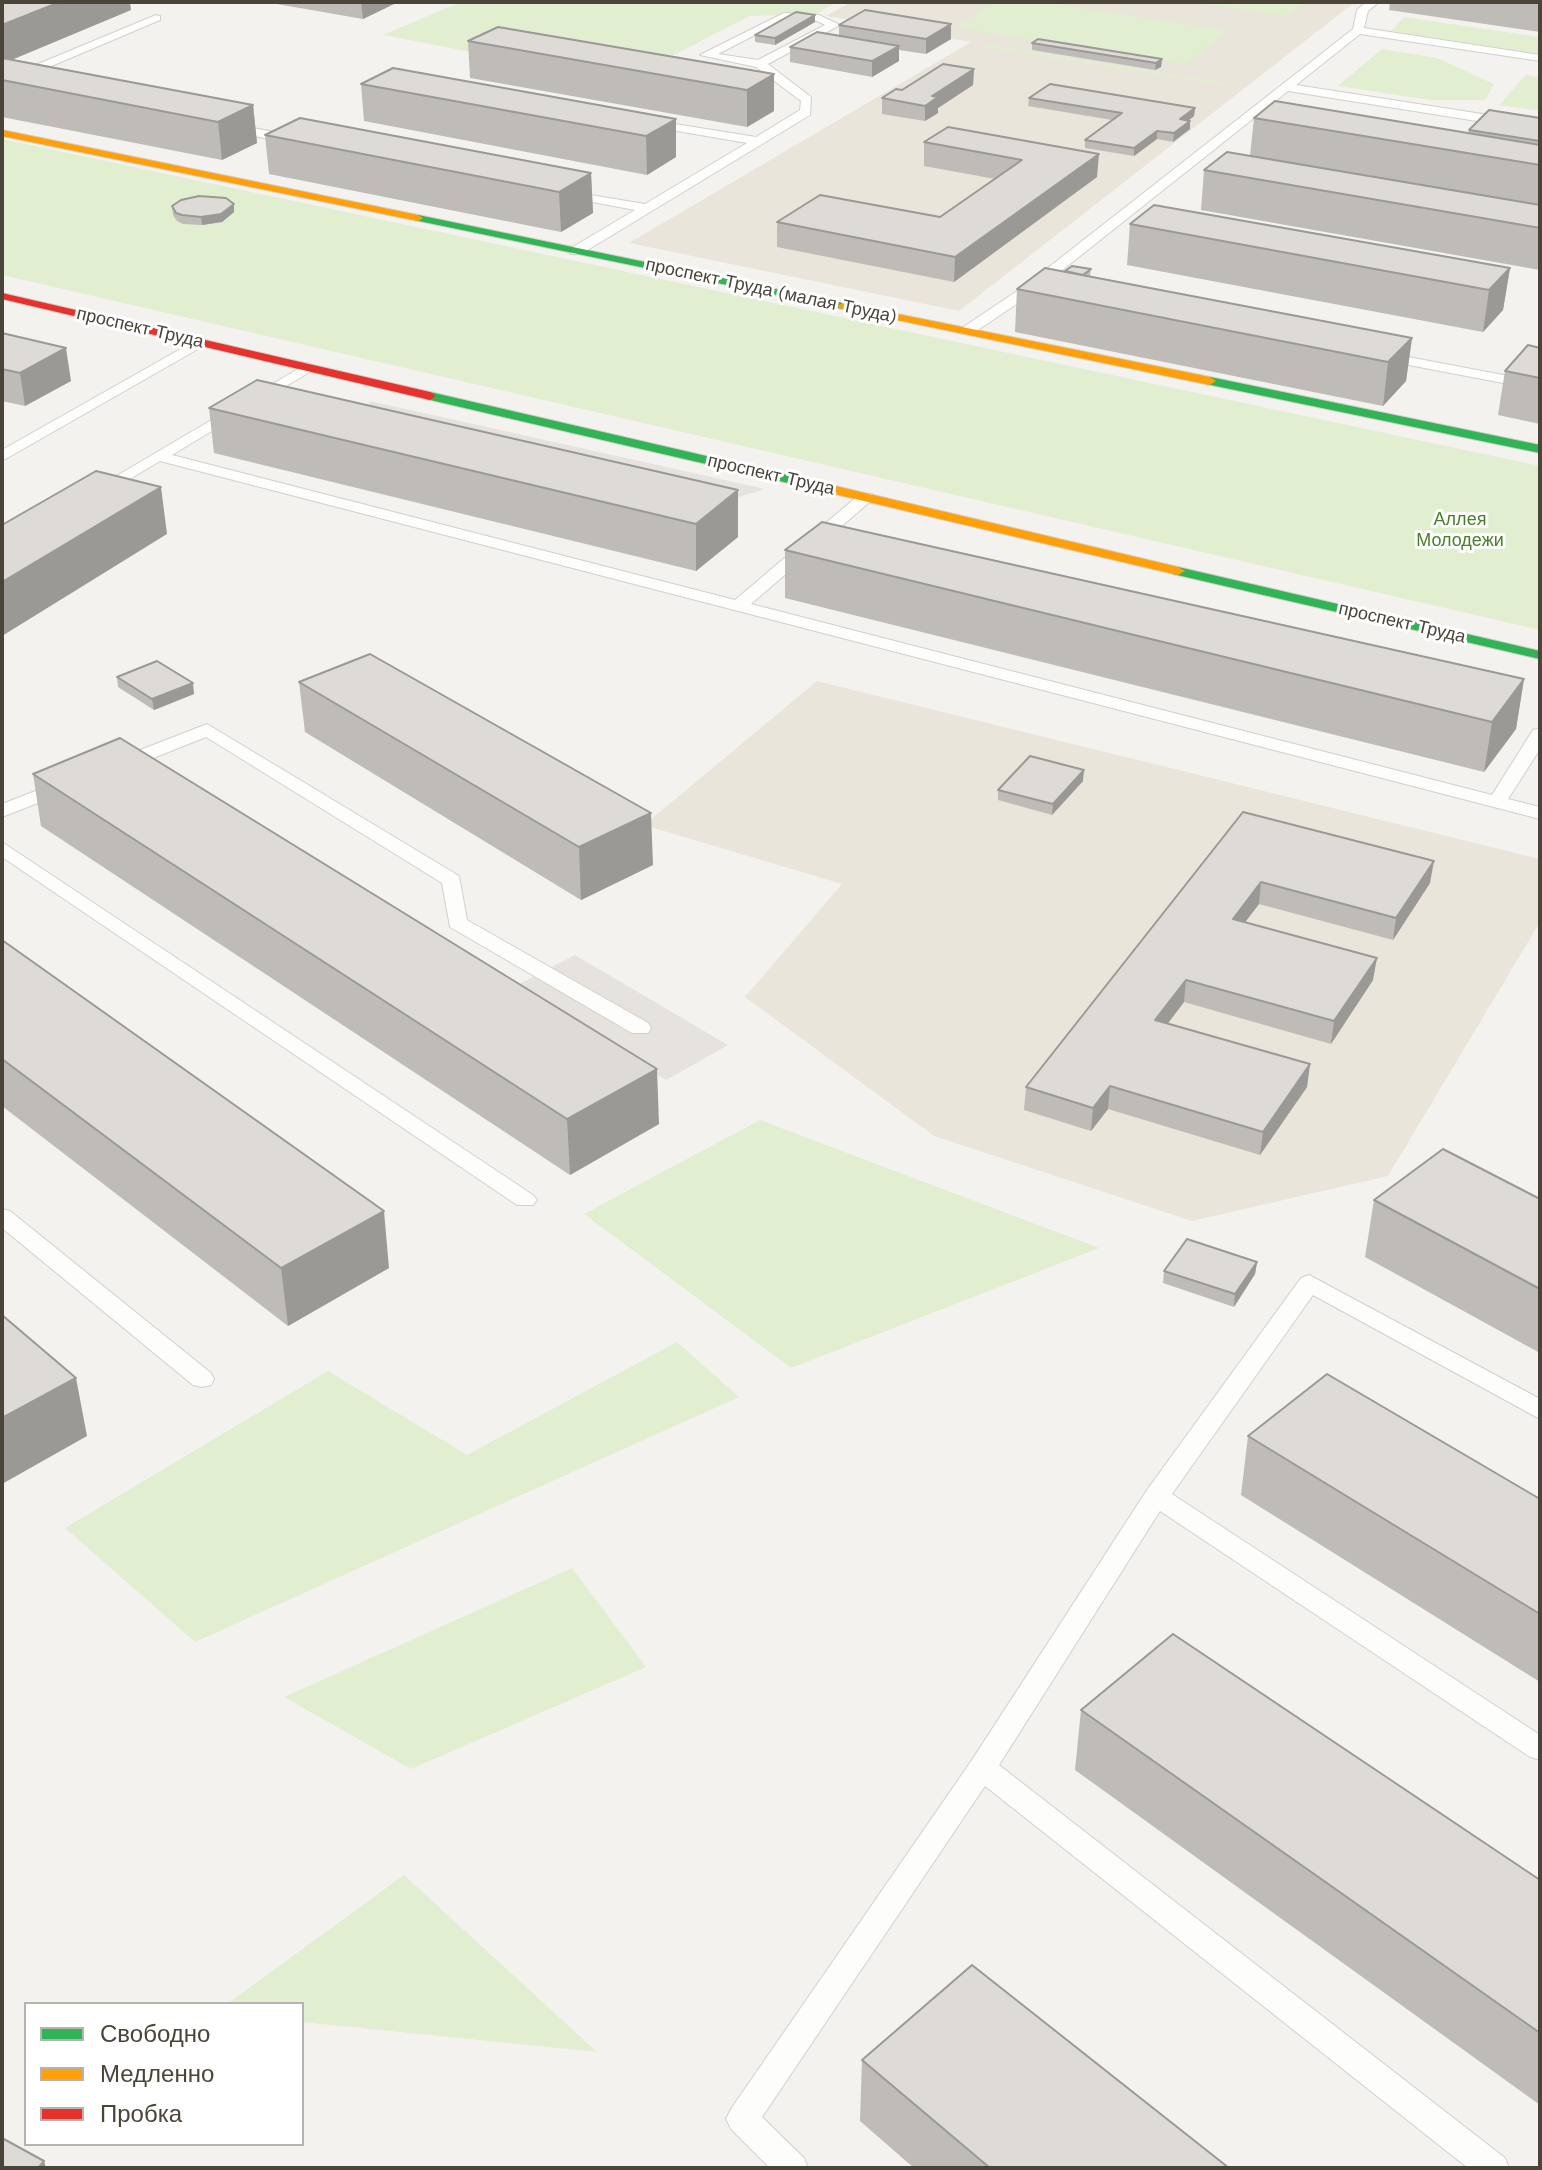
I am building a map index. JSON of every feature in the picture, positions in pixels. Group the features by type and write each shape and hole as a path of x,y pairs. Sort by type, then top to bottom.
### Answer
{"street":[{"name":"проспект Труда (малая Труда)","path":"2,133 1540,449"},
{"name":"проспект Труда","path":"2,296 1540,655"}],"lane":[{"path":"967,331 1039,289 1358,30 1363,10 1373,2"},
{"path":"576,251 806,112 807,100 760,64 706,55 784,16 819,18 834,25 760,64"},
{"path":"2,83 156,18"},
{"path":"1358,30 1540,58"},
{"path":"2,83 32,89"},
{"path":"1287,87 1540,127"},
{"path":"636,120 759,141"},
{"path":"214,124 305,142"},
{"path":"1191,164 1206,167"},
{"path":"552,190 645,208"},
{"path":"2,456 200,342"},
{"path":"1359,351 1540,386"},
{"path":"80,502 308,367"},
{"path":"159,456 1540,813"},
{"path":"738,606 866,497"},
{"path":"2,811 207,730 452,880 457,923 640,1028"},
{"path":"1496,803 1540,734"},
{"path":"2,848 525,1200"},
{"path":"2,1216 202,1379"},
{"path":"792,2168 742,2119 982,1768 1156,1496 1309,1283 1540,1410"},
{"path":"1156,1496 1540,1749"},
{"path":"982,1768 1493,2168"}],"shaded area":[{"path":"851,2 1355,2 959,311 629,243 971,42 826,16"},
{"path":"370,401 765,489 720,503 366,420"},
{"path":"817,681 1540,859 1540,922 1388,1176 1192,1221 934,1136 745,997 842,884 644,825"},
{"path":"575,955 728,1045 666,1080 513,987"}],"green space":[{"path":"461,2 836,2 816,14 750,16 623,81 383,35"},
{"path":"995,2 1046,2 1229,31 1185,64 955,28"},
{"path":"1189,2 1306,2 1287,16"},
{"path":"1404,17 1540,37 1540,54 1391,31"},
{"path":"985,44 1230,84 981,46"},
{"path":"1382,49 1437,58 1494,84 1485,100 1430,100 1338,86"},
{"path":"1526,75 1540,77 1540,111 1499,105"},
{"name":"Аллея Молодежи","path":"2,139 1540,466 1540,630 2,275"},
{"path":"760,1120 1099,1248 791,1368 584,1214"},
{"path":"677,1342 739,1397 195,1642 65,1528 328,1371 467,1455"},
{"path":"572,1568 646,1667 411,1769 284,1697"},
{"path":"404,1875 597,2052 304,2022 304,2002 230,2002"}],"building":[{"path":"2,2 60,2 2,25"},
{"path":"865,10 951,24 926,39 839,25"},
{"path":"796,12 815,15 775,38 755,35"},
{"path":"498,27 774,74 747,90 468,41"},
{"path":"817,32 899,46 872,61 790,47"},
{"path":"1038,39 1162,59 1156,63 1032,43"},
{"path":"2,58 253,105 218,122 2,80"},
{"path":"943,64 974,69 932,96 938,97 925,106 882,98 896,89 902,90"},
{"path":"393,68 676,119 646,136 361,84"},
{"path":"1050,84 1195,108 1180,119 1190,121 1174,133 1157,131 1134,148 1085,140 1122,113 1029,98"},
{"path":"1275,101 1540,145 1540,165 1254,118"},
{"path":"1489,110 1540,118 1540,141 1469,130"},
{"path":"300,118 591,173 559,192 265,135"},
{"path":"948,127 1099,154 955,257 777,222 820,195 940,217 1022,160 924,142"},
{"path":"1227,152 1540,205 1540,228 1204,170"},
{"path":"199,196 226,198 234,204 221,214 201,217 176,213 172,206 181,200"},
{"path":"1154,205 1510,268 1489,290 1130,224"},
{"path":"1072,266 1091,269 1083,275 1065,271"},
{"path":"1045,268 1412,338 1388,362 1017,289"},
{"path":"2,333 66,348 20,373 2,369"},
{"path":"1528,345 1540,348 1540,378 1505,371"},
{"path":"257,380 738,490 696,524 209,408"},
{"path":"96,471 161,487 2,582 2,525"},
{"path":"822,522 1524,679 1492,722 785,550"},
{"path":"370,654 651,813 579,847 299,682"},
{"path":"157,661 193,683 152,699 117,677"},
{"path":"120,738 657,1069 567,1119 33,774"},
{"path":"1030,756 1084,770 1053,804 998,790"},
{"path":"1243,812 1434,861 1396,918 1261,882 1233,919 1377,958 1334,1021 1186,980 1155,1020 1310,1064 1263,1132 1110,1086 1093,1108 1026,1087"},
{"path":"2,940 384,1211 281,1268 2,1059"},
{"path":"1443,1149 1540,1199 1540,1289 1374,1200"},
{"path":"1187,1239 1257,1262 1235,1294 1164,1271"},
{"path":"2,1315 76,1378 2,1418"},
{"path":"1327,1374 1540,1499 1540,1614 1248,1436"},
{"path":"1173,1634 1540,1880 1540,2033 1081,1710"},
{"path":"972,1965 1229,2168 990,2168 862,2060"},
{"path":"2,2138 44,2161 38,2168 2,2168"}],"traffic: fast":[{"path":"418,218 843,306"},
{"path":"1210,381 1540,449"},
{"path":"430,396 814,485"},
{"path":"1178,571 1540,655"}],"traffic: slow":[{"path":"2,133 418,218"},
{"path":"843,306 1210,381"},
{"path":"814,485 1178,571"}],"traffic: jam":[{"path":"2,296 430,396"}]}
